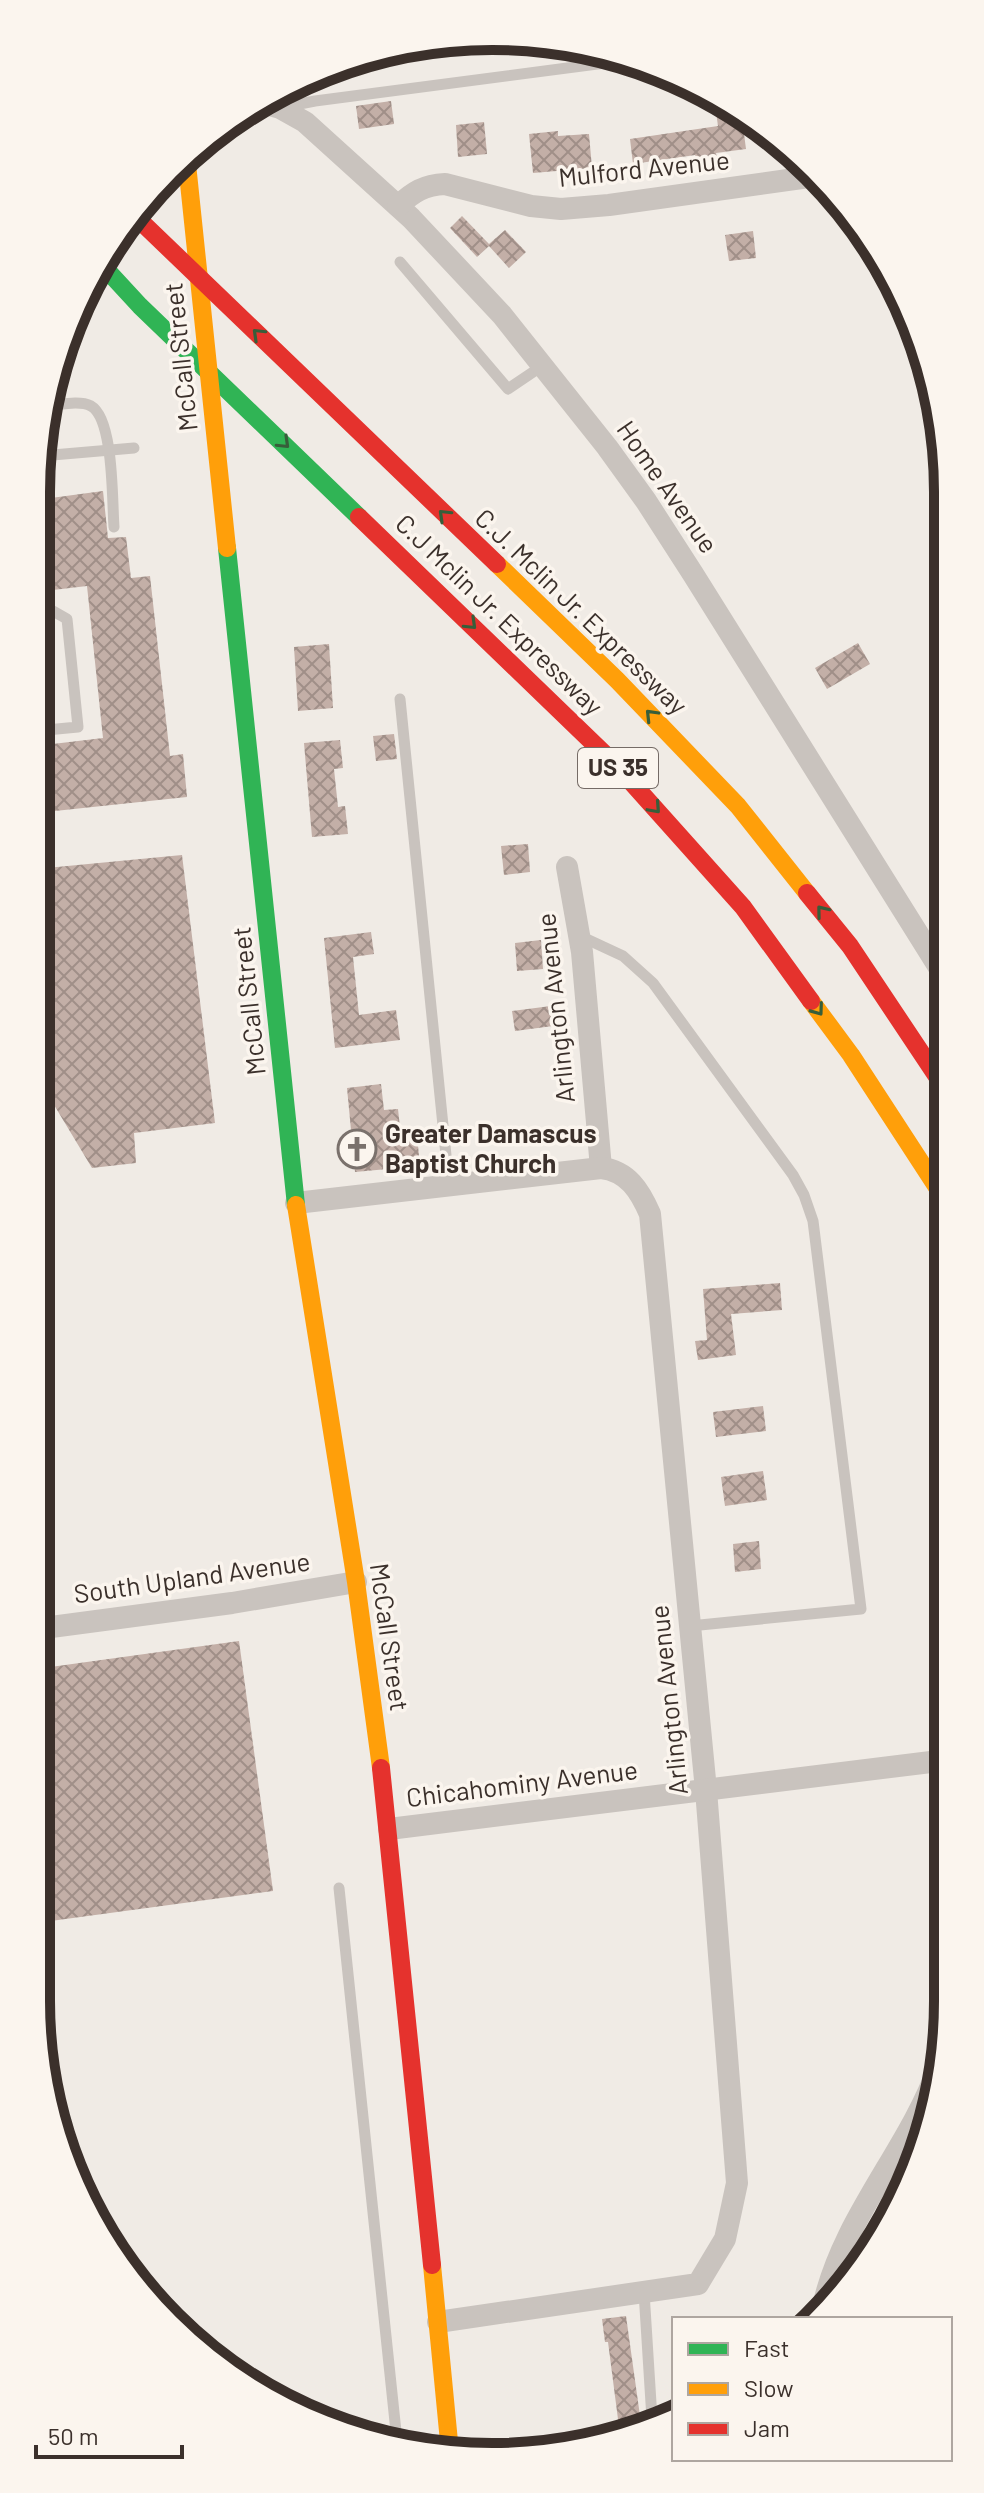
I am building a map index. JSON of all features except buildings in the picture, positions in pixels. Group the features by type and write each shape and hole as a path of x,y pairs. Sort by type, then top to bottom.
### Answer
{"main road":[{"name":"McCall Street","path":"188,171 296,1203 356,1582 389,1829 449,2441"},
{"name":"C.J. Mclin Jr. Expressway","path":"142,222 617,680 738,806 850,946 934,1072"},
{"name":"C.J Mclin Jr. Expressway","path":"109,272 140,306 616,765 732,895 851,1055 934,1183"}],"street":[{"name":"Home Avenue","path":"274,107 305,122 398,206 502,315 542,366 646,501 934,959"},
{"name":"Mulford Avenue","path":"398,206 416,190 432,184 445,184 531,206 561,209 609,205 800,174"},
{"name":"Arlington Avenue","path":"438,2322 698,2284 725,2239 737,2183 706,1790 650,1214 630,1180 621,1173 601,1168 579,936 567,867"},
{"path":"296,1203 601,1168"},
{"name":"South Upland Avenue","path":"50,1627 232,1603 356,1582"},
{"name":"Chicahominy Avenue","path":"389,1829 934,1762"},
{"path":"830,2285 840,2252 917,2121"}],"lane":[{"path":"281,104 600,64"},
{"path":"400,262 508,389 542,366"},
{"path":"58,405 75,403 92,407 103,419 109,450 114,527"},
{"path":"52,455 134,448"},
{"path":"50,611 67,619 78,727 50,730"},
{"path":"400,699 449,1185"},
{"path":"579,936 623,956 653,983 793,1175 813,1221 861,1609 690,1626"},
{"path":"339,1888 396,2433"},
{"path":"644,2292 652,2413"}],"traffic: fast":[{"path":"109,272 359,517"},
{"path":"227,548 296,1205"}],"traffic: slow":[{"path":"188,171 227,548"},
{"path":"497,564 617,680 738,806 807,893"},
{"path":"811,1001 851,1055 934,1183"},
{"path":"296,1205 356,1582 381,1768"},
{"path":"432,2265 449,2441"}],"traffic: jam":[{"path":"142,222 497,564"},
{"path":"359,517 616,765 743,907 811,1001"},
{"path":"807,893 850,946 934,1072"},
{"path":"381,1768 432,2265"}],"place":[{"name":"Greater Damascus Baptist Church","path":"357,1149"}]}
